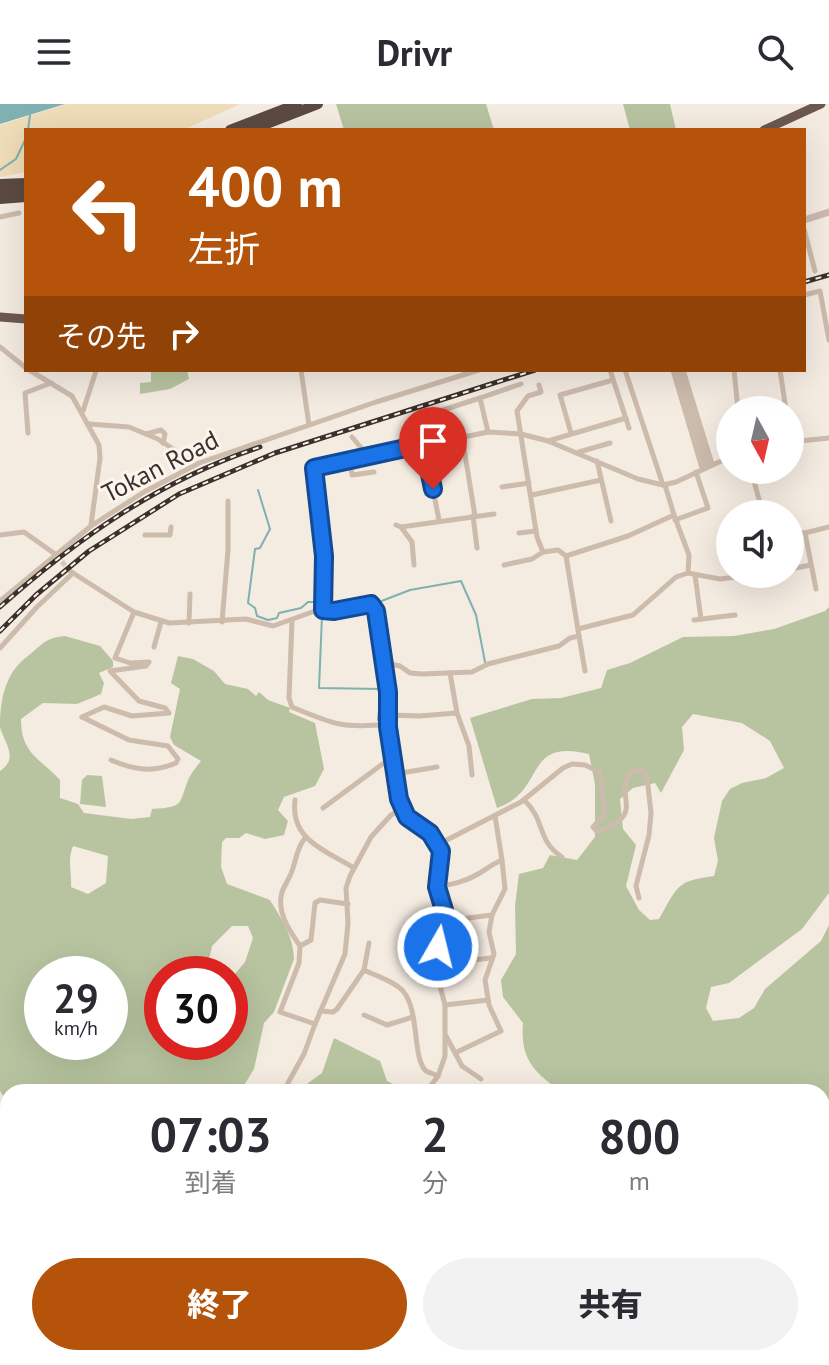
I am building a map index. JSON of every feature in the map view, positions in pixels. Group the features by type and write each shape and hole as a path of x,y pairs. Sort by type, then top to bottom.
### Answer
{"highway":[{"path":"235,128 297,104"},
{"path":"778,127 821,104"},
{"path":"256,128 316,105"},
{"path":"268,128 316,105"},
{"path":"0,184 19,192"},
{"path":"0,192 19,192"},
{"path":"0,199 19,192"},
{"path":"0,317 24,319"}],"street":[{"path":"806,219 829,212"},
{"path":"0,217 19,213"},
{"path":"806,237 815,271"},
{"path":"806,294 820,291 826,302 829,340"},
{"path":"0,347 24,367"},
{"path":"32,372 72,396 99,445 91,526"},
{"path":"82,412 96,372"},
{"path":"301,372 309,425"},
{"name":"Tokan Road","path":"0,601 91,526 144,492 199,463 473,372"},
{"path":"611,372 629,428"},
{"path":"626,372 689,555 697,620 735,615"},
{"path":"679,372 704,468"},
{"path":"679,372 704,468"},
{"path":"566,556 708,508 704,468 679,372"},
{"path":"734,372 737,396"},
{"path":"780,372 784,396"},
{"path":"571,433 560,395 613,380"},
{"path":"28,433 25,393 51,383"},
{"path":"447,406 521,384"},
{"path":"540,391 528,396 517,411 536,531 543,552"},
{"path":"480,398 488,432"},
{"path":"77,404 86,403"},
{"path":"548,441 626,418"},
{"path":"89,424 129,427 188,459"},
{"path":"323,610 324,556 313,466 488,432 521,434 548,441 651,484 664,485 716,463"},
{"path":"462,436 474,516 475,546"},
{"path":"352,437 368,456"},
{"path":"804,441 829,438"},
{"path":"578,453 610,443"},
{"path":"424,444 439,520"},
{"path":"350,460 352,475 374,472"},
{"path":"597,461 611,521"},
{"path":"532,495 601,480"},
{"path":"502,487 529,483"},
{"path":"222,622 228,550 228,501"},
{"path":"414,565 412,542 398,526 494,514"},
{"path":"145,535 170,535 171,527"},
{"path":"816,589 805,533 829,527"},
{"path":"519,533 536,531"},
{"path":"0,535 24,532 56,555"},
{"path":"504,565 532,559 543,552 558,550 566,556 585,671"},
{"path":"804,566 811,565"},
{"path":"0,648 72,572 134,612 161,622 249,619 273,626 323,610 334,611 373,602 388,692 392,757 402,809 407,817 430,833 441,851 437,887 444,921 438,947 437,978 445,1005 445,1056 432,1084"},
{"path":"382,662 400,666 410,673 482,669 488,664 559,646 579,632 633,615 676,577 692,574 716,578"},
{"path":"189,623 190,594"},
{"path":"111,760 148,770 162,769 177,761 177,756 168,746 129,740 82,717 104,707 128,716 169,713 165,708 139,701 110,671 146,666 150,659 130,663 115,658 134,612"},
{"path":"292,620 289,698 292,707 338,725 356,728 388,724"},
{"path":"154,647 161,622"},
{"path":"450,673 457,713 469,746 472,775"},
{"path":"388,715 457,713"},
{"path":"323,808 392,757"},
{"path":"439,844 524,800 572,764 593,767 600,772 605,814 593,827 597,832 617,825 628,805 628,777 638,769 647,777 651,813 649,835 636,886 639,898"},
{"path":"395,774 437,767"},
{"path":"295,800 293,817 305,838 354,868"},
{"path":"524,800 538,816 542,835 550,850 562,857"},
{"path":"287,1084 304,1054 345,954 346,888 354,868 371,837 391,815 402,809"},
{"path":"455,1053 501,1031 488,1000 485,980 494,954 489,932 492,915 505,889 495,816"},
{"path":"305,838 298,846 293,871 282,891 281,907 285,922 300,946 299,963 280,1012 315,1024"},
{"path":"437,887 463,881 502,860"},
{"path":"300,946 311,940 317,902 348,904"},
{"path":"444,921 492,915"},
{"path":"320,1011 333,1012 337,1009 364,970 369,943"},
{"path":"437,964 491,958"},
{"path":"364,970 399,987 409,1000 420,1060 425,1070 438,1076"},
{"path":"445,1005 488,1000"},
{"path":"364,1015 387,1025 413,1017"},
{"path":"445,1036 462,1066 481,1079"}],"green space":[{"path":"336,104 486,104 493,128 343,128"},
{"path":"623,104 670,104 676,128 629,128"},
{"path":"151,372 187,372 189,379 170,389 140,394 140,383 151,382"},
{"path":"829,607 829,893 802,929 729,983 711,987 706,1008 713,1021 739,1018 754,1008 765,989 821,941 829,925 829,1084 552,1084 537,1071 527,1056 523,1023 503,997 501,980 516,954 515,906 519,874 543,868 550,855 577,860 595,837 595,784 589,754 568,751 553,753 513,800 497,808 470,718 532,699 561,698 601,688 607,670 630,663 683,637 734,636 774,629","holes":["693,714 742,723 770,741 784,768 766,778 730,789 722,801 714,838 718,861 714,876 692,880 679,887 659,919 650,920 639,910 626,886 636,845 623,829 620,799 633,788 655,783 661,793 684,750 682,727"]},
{"path":"65,636 100,646 113,661 113,667 99,673 104,683 101,694 77,704 43,703 21,719 28,748 60,780 60,798 78,804 84,813 131,819 150,817 152,809 171,807 181,799 189,778 201,761 174,745 170,737 180,689 171,683 178,656 193,659 214,671 225,684 248,689 256,696 259,692 268,700 290,708 289,712 315,723 324,769 315,786 284,797 278,810 288,821 284,835 265,839 246,833 222,842 221,867 227,884 270,900 286,928 294,959 274,1012 264,1023 254,1069 245,1084 0,1084 0,771 10,756 0,727 1,706 5,687 14,670 41,645","holes":["73,846 108,856 106,883 88,894 71,887"]},
{"path":"87,775 102,776 106,807 80,804 82,780"},
{"path":"334,1038 380,1061 387,1081 393,1084 308,1084 322,1073"}],"sand":[{"path":"67,104 240,104 187,128 24,128 24,172 0,177 0,125"}],"water":[{"path":"0,104 65,104 0,124"}],"waterway":[{"path":"28,128 30,115"},
{"path":"0,170 16,159 24,142"},
{"path":"258,490 270,529 260,548 255,549 248,603 255,608 257,616 268,620 277,618 279,613 301,608 308,602 317,602"},
{"path":"379,602 410,590 461,581 476,615 485,662"},
{"path":"322,616 319,688 381,689 378,720"}],"tunnel":[{"path":"57,556 70,571"}],"railway":[{"path":"806,281 829,275"},
{"path":"0,631 36,595 89,551 179,494 275,453 529,372"},
{"path":"0,607 90,535 154,494 188,476 260,447"}],"route":[{"path":"433,489 424,444 314,468 324,556 323,610 371,604 376,611 399,799 407,817 430,833 441,851 437,887 444,921 438,947"}]}
